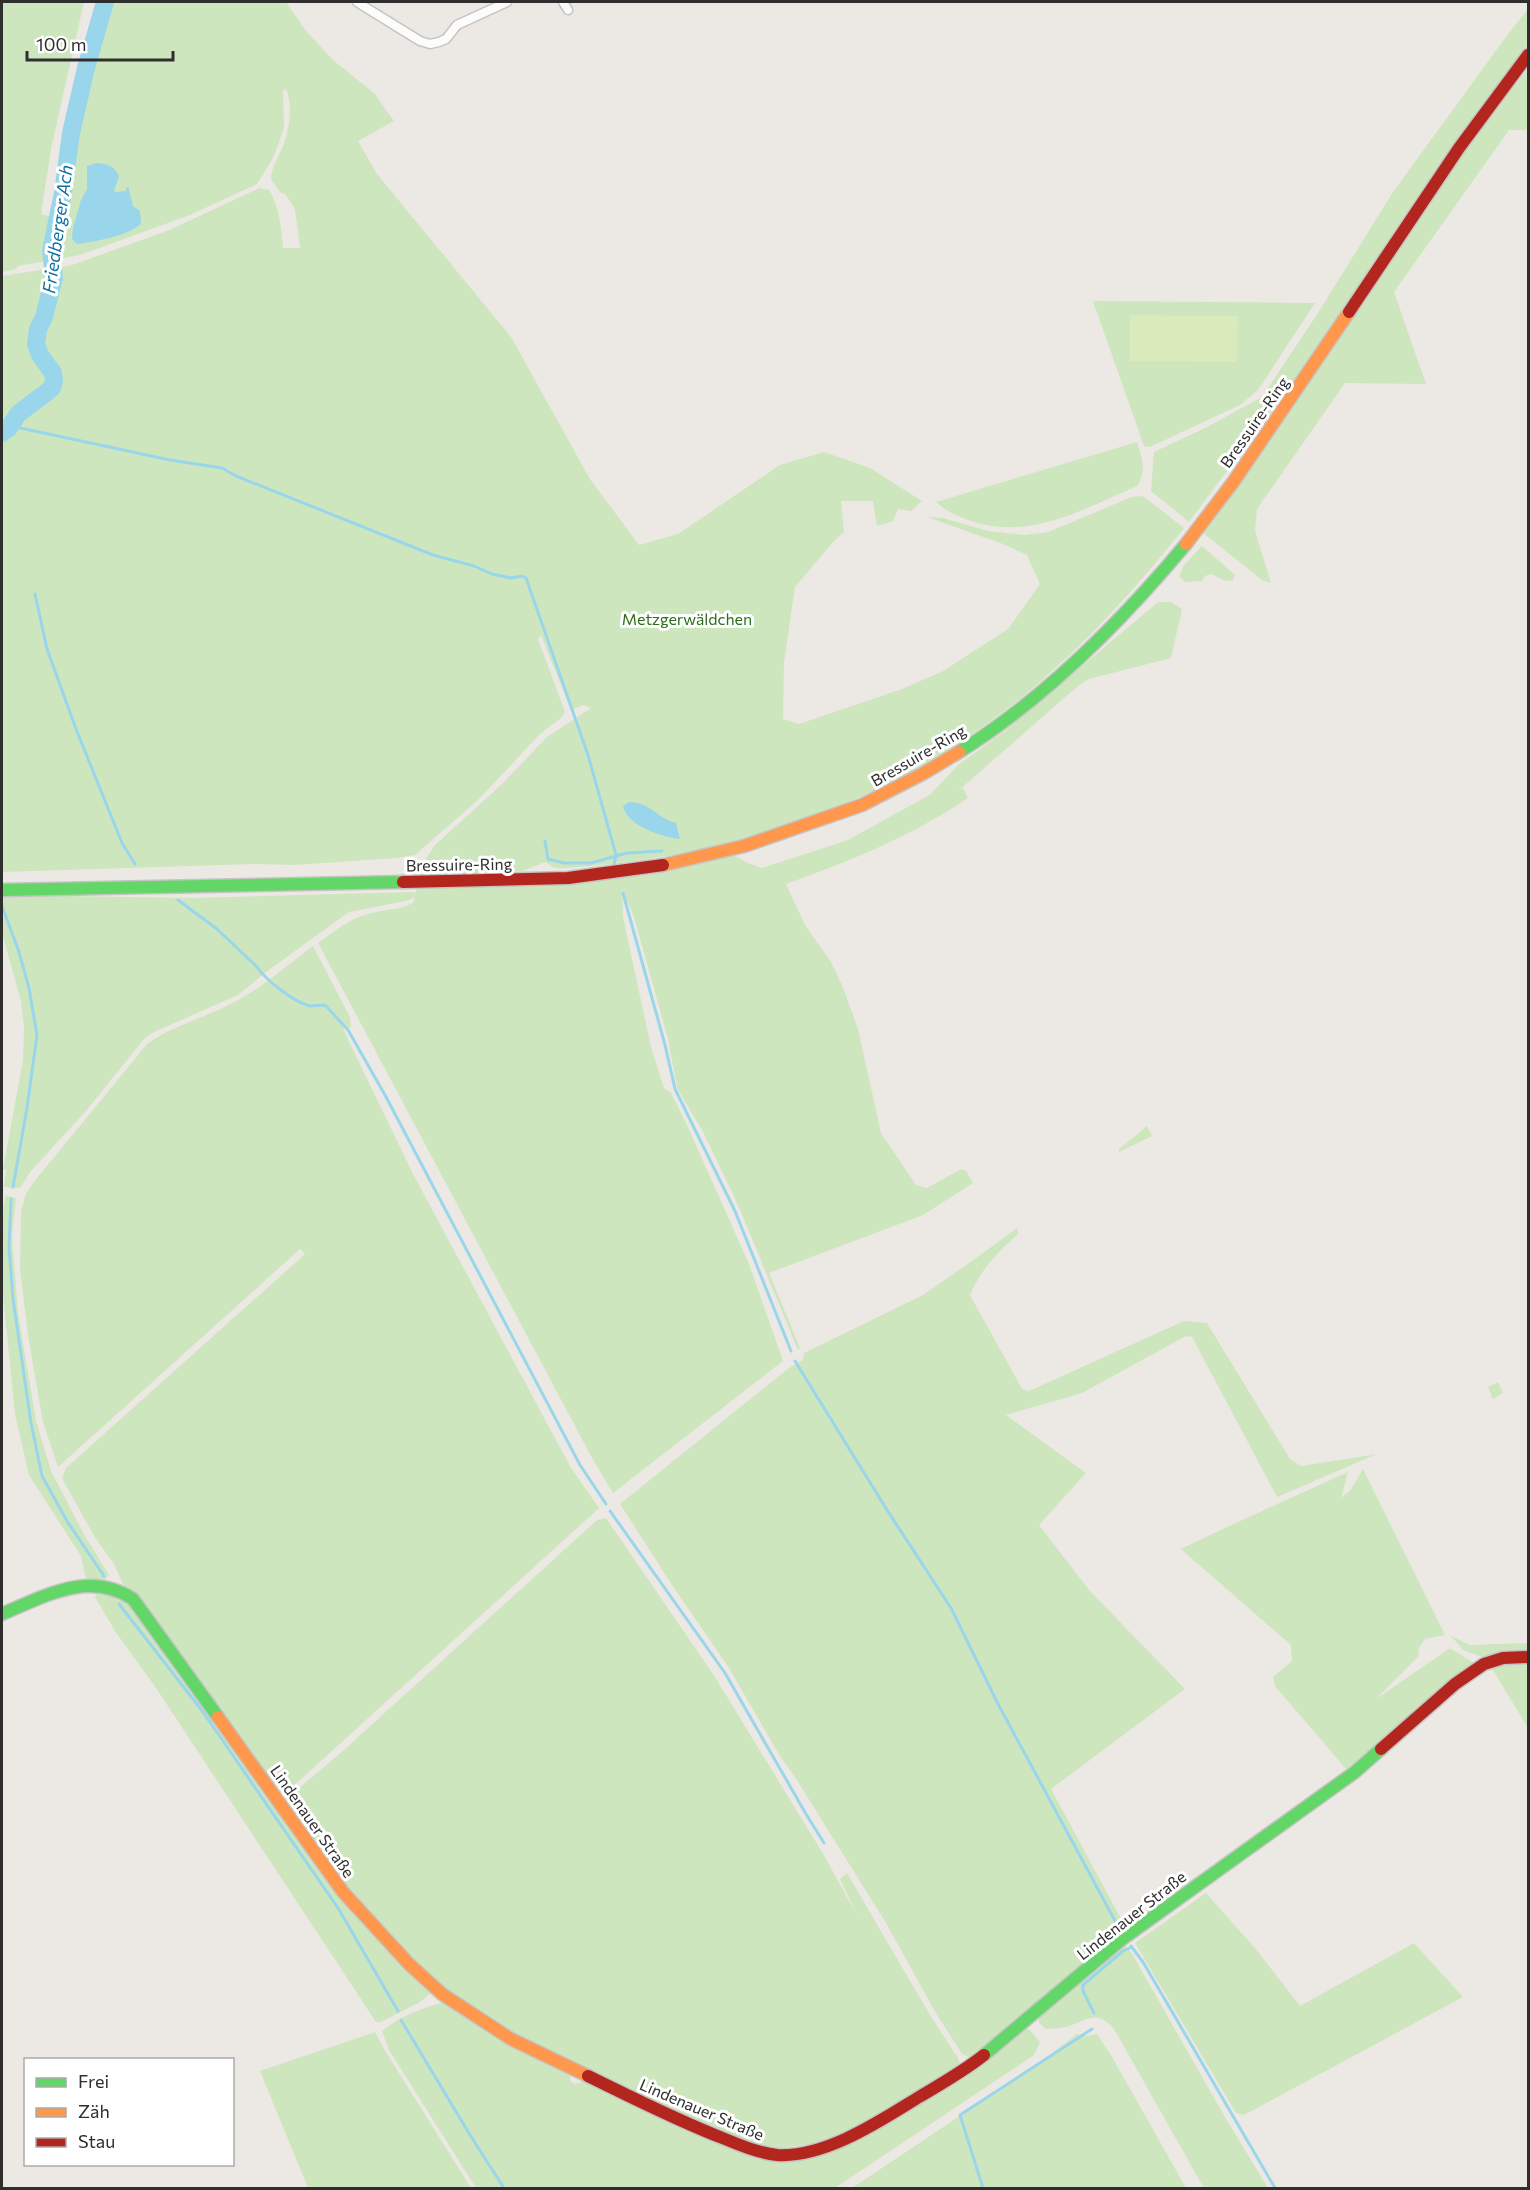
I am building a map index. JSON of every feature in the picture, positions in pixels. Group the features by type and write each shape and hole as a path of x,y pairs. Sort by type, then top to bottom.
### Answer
{"street":[{"path":"357,2 420,41 430,44 446,39 457,25 507,2"},
{"path":"563,2 568,10"},
{"name":"Bressuire-Ring","path":"2,890 488,881 599,875 668,864 728,850 796,829 878,798 955,755 1012,717 1071,667 1130,608 1183,549 1220,500 1320,356 1378,265 1487,107 1528,55"},
{"name":"Lindenauer Straße","path":"2,1614 61,1591 86,1585 113,1588 133,1599 343,1892 409,1964 442,1994 511,2039 581,2073 701,2130 755,2151 778,2155 803,2153 843,2140 885,2118 969,2067 1121,1940 1354,1772 1455,1684 1484,1665 1503,1658 1528,1657"}],"green space":[{"name":"Metzgerwäldchen","path":"2,2 84,2 51,149 41,214 61,220 71,185 74,131 106,2 286,2 306,31 334,61 374,93 394,121 358,141 377,174 511,337 590,479 639,545 678,534 780,465 824,452 870,468 922,501 911,511 898,509 893,521 877,526 873,501 841,501 844,532 795,587 784,662 783,719 799,724 902,689 943,671 1008,629 1040,584 1027,555 927,517 943,518 988,531 1025,535 1048,532 1132,497 1143,496 1184,528 1132,591 1094,630 1035,686 993,719 949,749 853,800 752,837 700,850 580,867 560,868 545,862 523,871 429,874 424,862 435,845 501,785 547,737 591,708 583,705 571,710 541,635 538,639 565,712 560,719 541,733 478,800 415,855 294,865 254,864 2,872 2,276 72,265 167,231 260,188 269,190 276,204 283,248 300,248 295,209 285,194 281,193 271,180 289,124 290,109 286,89 283,91 284,128 273,158 257,184 190,215 80,255 18,266 16,269 2,272"},
{"path":"1528,9 1528,44 1405,215 1307,363 1189,522 1151,491 1154,452 1262,397 1318,313 1393,192"},
{"path":"1528,69 1528,130 1509,130 1394,292 1426,384 1345,383 1257,509 1255,531 1271,583 1262,580 1203,533 1286,418 1442,182"},
{"path":"1093,301 1315,303 1258,390 1240,405 1150,447 1144,446"},
{"path":"1130,315 1238,316 1237,362 1130,361"},
{"path":"1137,442 1143,470 1137,486 1055,520 1013,527 991,526 968,520 936,502"},
{"path":"1202,546 1235,575 1233,580 1225,581 1211,574 1205,576 1202,581 1185,582 1179,577 1183,566"},
{"path":"1158,602 1171,602 1182,609 1171,658 1089,679 1079,685 958,791 963,788 968,798 947,812 880,847 786,884 805,925 831,962 842,985 858,1029 881,1133 916,1185 927,1188 961,1169 966,1171 973,1183 923,1215 769,1273 800,1348 798,1350 738,1205 703,1132 677,1088 668,1039 634,917 622,889 623,917 651,1047 664,1088 671,1093 687,1125 749,1264 783,1361 613,1493 591,1456 318,943 344,925 364,915 413,903 418,883 600,877 727,851 762,868 848,840 931,794 958,765 1005,731"},
{"path":"416,893 413,898 406,901 349,912 238,995 154,1032 144,1039 86,1111 31,1171 20,1188 4,1187 6,1170 3,1169 23,1060 24,1028 21,1001 2,933 2,895 192,898"},
{"path":"313,946 350,1017 351,1027 343,1029 413,1174 571,1468 599,1508 288,1791 281,1794 124,1586 114,1564 94,1536 62,1478 66,1468 305,1254 300,1249 58,1467 43,1422 28,1336 20,1269 21,1211 26,1194 33,1183 147,1044 168,1031 227,1006 248,994"},
{"path":"1147,1126 1152,1136 1119,1152 1119,1149"},
{"path":"5,1195 16,1198 12,1236 18,1313 36,1421 51,1471 85,1536 109,1575 105,1580 86,1579 81,1556 29,1475 15,1415 2,1285 2,1221"},
{"path":"1017,1228 1018,1234 990,1262 970,1295 1022,1389 1029,1391 1184,1321 1207,1323 1290,1459 1301,1466 1377,1454 1277,1497 1192,1337 1186,1336 1082,1393 1006,1415 1086,1473 1039,1525 1089,1590 1185,1689 1051,1789 1127,1930 971,2058 962,2054 934,2010 886,1923 781,1758 729,1668 620,1504 789,1368 803,1360 804,1353 923,1295"},
{"path":"1498,1382 1503,1393 1493,1399 1488,1387"},
{"path":"1363,1469 1445,1635 1425,1639 1419,1648 1418,1657 1376,1699 1450,1648 1477,1665 1449,1683 1347,1770 1275,1686 1273,1677 1292,1661 1291,1645 1181,1549 1348,1472 1341,1498 1350,1491"},
{"path":"606,1518 715,1677 825,1857 858,1917 840,1879 847,1873 930,2015 958,2058 960,2066 885,2112 837,2135 810,2144 773,2149 722,2134 576,2066 504,2029 447,1992 412,1964 349,1892 285,1800 345,1749 597,1520"},
{"path":"99,1590 118,1596 137,1610 264,1789 270,1803 277,1808 339,1894 374,1935 432,1992 420,2002 381,2022 376,2022 156,1688 115,1631 95,1597"},
{"path":"1451,1636 1470,1645 1528,1643 1528,1654 1486,1658 1463,1650"},
{"path":"1528,1661 1528,1728 1491,1667"},
{"path":"1206,1893 1255,1948 1300,2006 1414,1943 1463,1997 1244,2115 1236,2113 1135,1943"},
{"path":"1124,1945 1131,1952 1268,2188 1204,2188 1114,2029 1108,2023 1102,2019 1091,2018 1064,2028 1046,2029 1039,2023 1039,2015"},
{"path":"444,2002 476,2023 570,2075 571,2082 576,2084 584,2081 754,2156 845,2143 1022,2030 1029,2029 1040,2042 1034,2055 835,2188 476,2188 389,2050 382,2031 395,2021"},
{"path":"375,2032 471,2188 308,2188 260,2071"},
{"path":"1077,2034 1087,2036 1097,2034 1186,2188 852,2188 1042,2061"}],"water":[{"path":"97,163 111,166 119,176 114,191 125,191 128,186 133,206 140,211 141,224 119,235 77,244 72,239 73,228 81,200 87,189 87,166"},
{"path":"629,802 643,805 676,823 680,839 655,833 638,825 626,813 623,806"}],"waterway":[{"name":"Friedberger Ach","path":"2,433 9,428 18,414 52,388 54,381 53,373 40,355 36,344 38,329 44,317 54,278 51,250 63,193 71,133 86,68 105,2"},
{"name":"Friedberger Ach","path":"2,425 9,428"},
{"path":"11,426 170,460 222,468 236,476 433,555 474,566 492,574 526,578 588,755 616,855 614,865"},
{"path":"35,594 47,649 76,729 122,843 135,864"},
{"path":"545,841 548,859 564,863 591,863 627,853 662,851"},
{"path":"623,893 675,1089 735,1211 791,1351"},
{"path":"178,900 217,929 280,990 303,1004 325,1005 348,1030 385,1095 580,1465 606,1504"},
{"path":"2,906 29,988 37,1035 13,1187"},
{"path":"11,1199 9,1247 13,1299 31,1423 42,1476 67,1521 104,1576"},
{"path":"795,1361 951,1608 998,1704 1120,1930"},
{"path":"610,1511 725,1673 824,1843"},
{"path":"119,1604 203,1712 338,1908 398,2011"},
{"path":"1131,1946 1143,1962 1275,2188"},
{"path":"1094,2013 1083,1991 1083,1985 1123,1951 1132,1947"},
{"path":"401,2020 504,2188"},
{"path":"983,2188 960,2115 1092,2029"}],"traffic: fast":[{"path":"959,752 1022,708 1081,657 1109,630 1186,544"},
{"path":"2,890 403,882"},
{"path":"2,1614 67,1589 84,1586 117,1591 133,1599 218,1717"},
{"path":"984,2055 1121,1940 1355,1772 1381,1749"}],"traffic: slow":[{"path":"1186,544 1234,481 1349,312"},
{"path":"663,865 744,846 862,805 959,752"},
{"path":"218,1717 343,1892 409,1964 442,1994 511,2039 588,2076"}],"traffic: jam":[{"path":"1349,312 1459,148 1528,55"},
{"path":"403,882 568,878 663,865"},
{"path":"1381,1749 1455,1684 1484,1664 1503,1658 1528,1657"},
{"path":"588,2076 707,2132 744,2147 777,2155 814,2151 870,2127 984,2055"}]}
